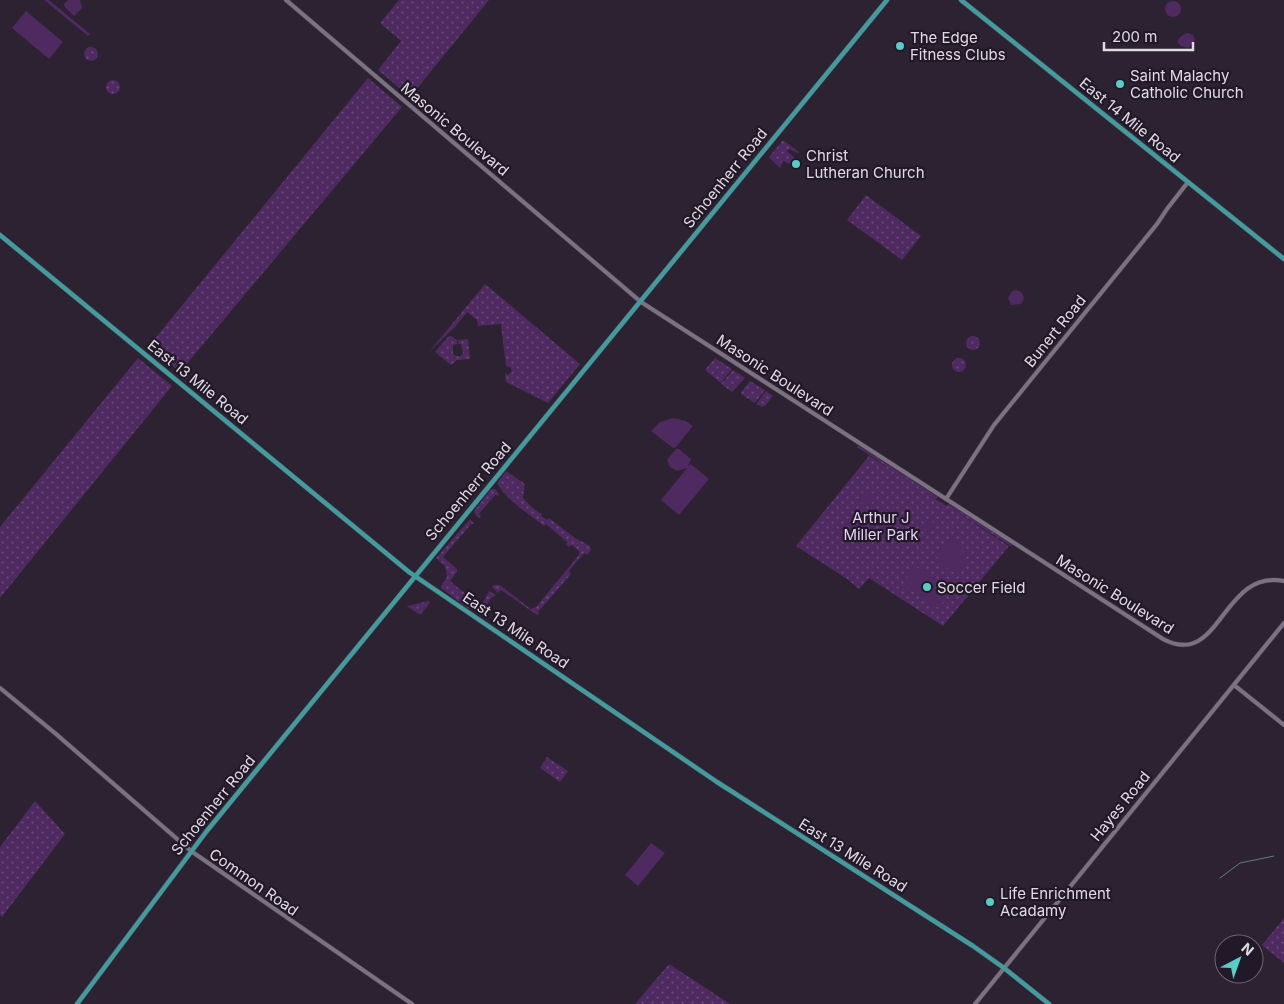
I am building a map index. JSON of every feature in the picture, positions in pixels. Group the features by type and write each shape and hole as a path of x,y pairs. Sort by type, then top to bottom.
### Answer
{"main road":[{"name":"Schoenherr Road","path":"76,1004 190,851 641,302 886,0"},
{"name":"East 14 Mile Road","path":"961,0 1284,259"},
{"name":"East 13 Mile Road","path":"0,235 414,576 692,765 833,858 950,931 1004,968 1049,1004"}],"street":[{"name":"Masonic Boulevard","path":"286,0 641,302 1156,635 1173,644 1190,644 1204,637 1239,596 1253,584 1271,580 1284,581"},
{"name":"Bunert Road","path":"946,499 992,428 1158,224 1188,182"},
{"name":"Hayes Road","path":"975,1004 1284,623"},
{"path":"1234,685 1284,726"},
{"name":"Common Road","path":"0,688 56,734 190,851 412,1004"}],"green space":[{"path":"44,0 49,0 90,34 88,36"},
{"path":"68,0 80,0 82,8 74,16 65,7 64,4"},
{"path":"399,0 489,0 410,97 378,70 401,41 380,23"},
{"path":"1173,1 1179,3 1181,9 1179,15 1173,17 1167,15 1165,9 1167,3"},
{"path":"26,11 63,42 49,59 12,28"},
{"path":"1187,33 1193,35 1195,40 1189,48 1178,43 1180,37"},
{"path":"91,47 96,49 98,54 96,59 91,61 86,59 84,54 86,49"},
{"path":"368,78 402,107 180,372 148,347"},
{"path":"113,80 118,82 120,87 118,92 113,94 108,92 106,87 108,82"},
{"path":"783,140 799,152 789,149 787,151 796,159 792,165 783,161 780,168 769,157"},
{"path":"866,195 921,236 902,260 847,220"},
{"path":"485,284 580,364 548,403 506,382 505,373 508,375 512,371 510,367 506,366 501,325 505,308 501,324 478,326 477,320 467,312 455,327 429,352"},
{"path":"1016,290 1022,294 1023,300 1021,304 1011,305 1008,298 1012,291"},
{"path":"451,336 457,340 457,344 453,345 453,354 456,356 461,356 463,353 458,340 468,339 470,359 457,360 451,365 435,352"},
{"path":"973,336 978,338 980,343 978,348 973,350 968,348 966,343 968,338"},
{"path":"138,358 172,386 0,598 0,527"},
{"path":"715,358 732,369 721,383 705,370"},
{"path":"959,358 964,360 966,365 964,370 959,372 954,370 952,365 954,360"},
{"path":"733,370 745,378 732,392 721,384"},
{"path":"750,381 765,390 755,403 741,394"},
{"path":"766,391 773,396 762,407 756,404"},
{"path":"673,418 686,421 693,426 676,447 673,448 651,431 660,422"},
{"name":"Arthur J Miller Park","path":"859,446 938,497 935,499 947,506 949,504 1012,544 1011,546 952,509 1009,546 943,626 869,578 859,589 796,546 869,456 892,470 857,447"},
{"path":"676,449 679,449 691,459 688,466 691,464 709,479 679,515 661,500 687,468 677,471 670,467 667,460"},
{"path":"506,471 525,484 523,498 542,514 541,516 547,520 549,518 575,538 590,546 591,550 587,555 584,553 569,571 571,574 537,615 501,590 498,593 492,587 500,585 530,609 536,607 579,555 579,551 572,545 569,547 566,544 567,542 546,524 544,526 500,489 497,483"},
{"path":"491,489 495,489 499,494 498,496 495,495 479,514 481,516 479,518 474,511"},
{"path":"864,491 870,491 874,498 870,505 864,505 860,501 860,495"},
{"path":"470,519 474,524 471,524 443,557 457,569 457,572 450,581 473,600 476,600 472,609 469,609 441,588 447,577 445,566 436,558"},
{"path":"930,520 936,525 928,536 922,531"},
{"path":"950,538 959,545 964,555 962,571 959,576 938,562 937,554"},
{"name":"Soccer Field","path":"915,566 951,590 939,608 902,585"},
{"path":"489,591 496,595 491,598 483,611 485,615 479,610"},
{"path":"429,601 430,603 420,615 407,606"},
{"path":"547,757 568,771 560,782 540,768"},
{"path":"35,801 65,834 2,917 0,915 0,847"},
{"path":"651,843 665,853 638,886 625,875"},
{"path":"1284,918 1284,963 1264,947 1264,943"},
{"path":"669,964 730,1004 635,1004"}],"waterway":[{"path":"1220,878 1240,863 1274,856"}],"place":[{"name":"The Edge Fitness Clubs","path":"900,46"},
{"name":"Saint Malachy Catholic Church","path":"1120,84"},
{"name":"Christ Lutheran Church","path":"796,164"},
{"name":"Soccer Field","path":"927,587"},
{"name":"Life Enrichment Acadamy","path":"990,902"}]}
